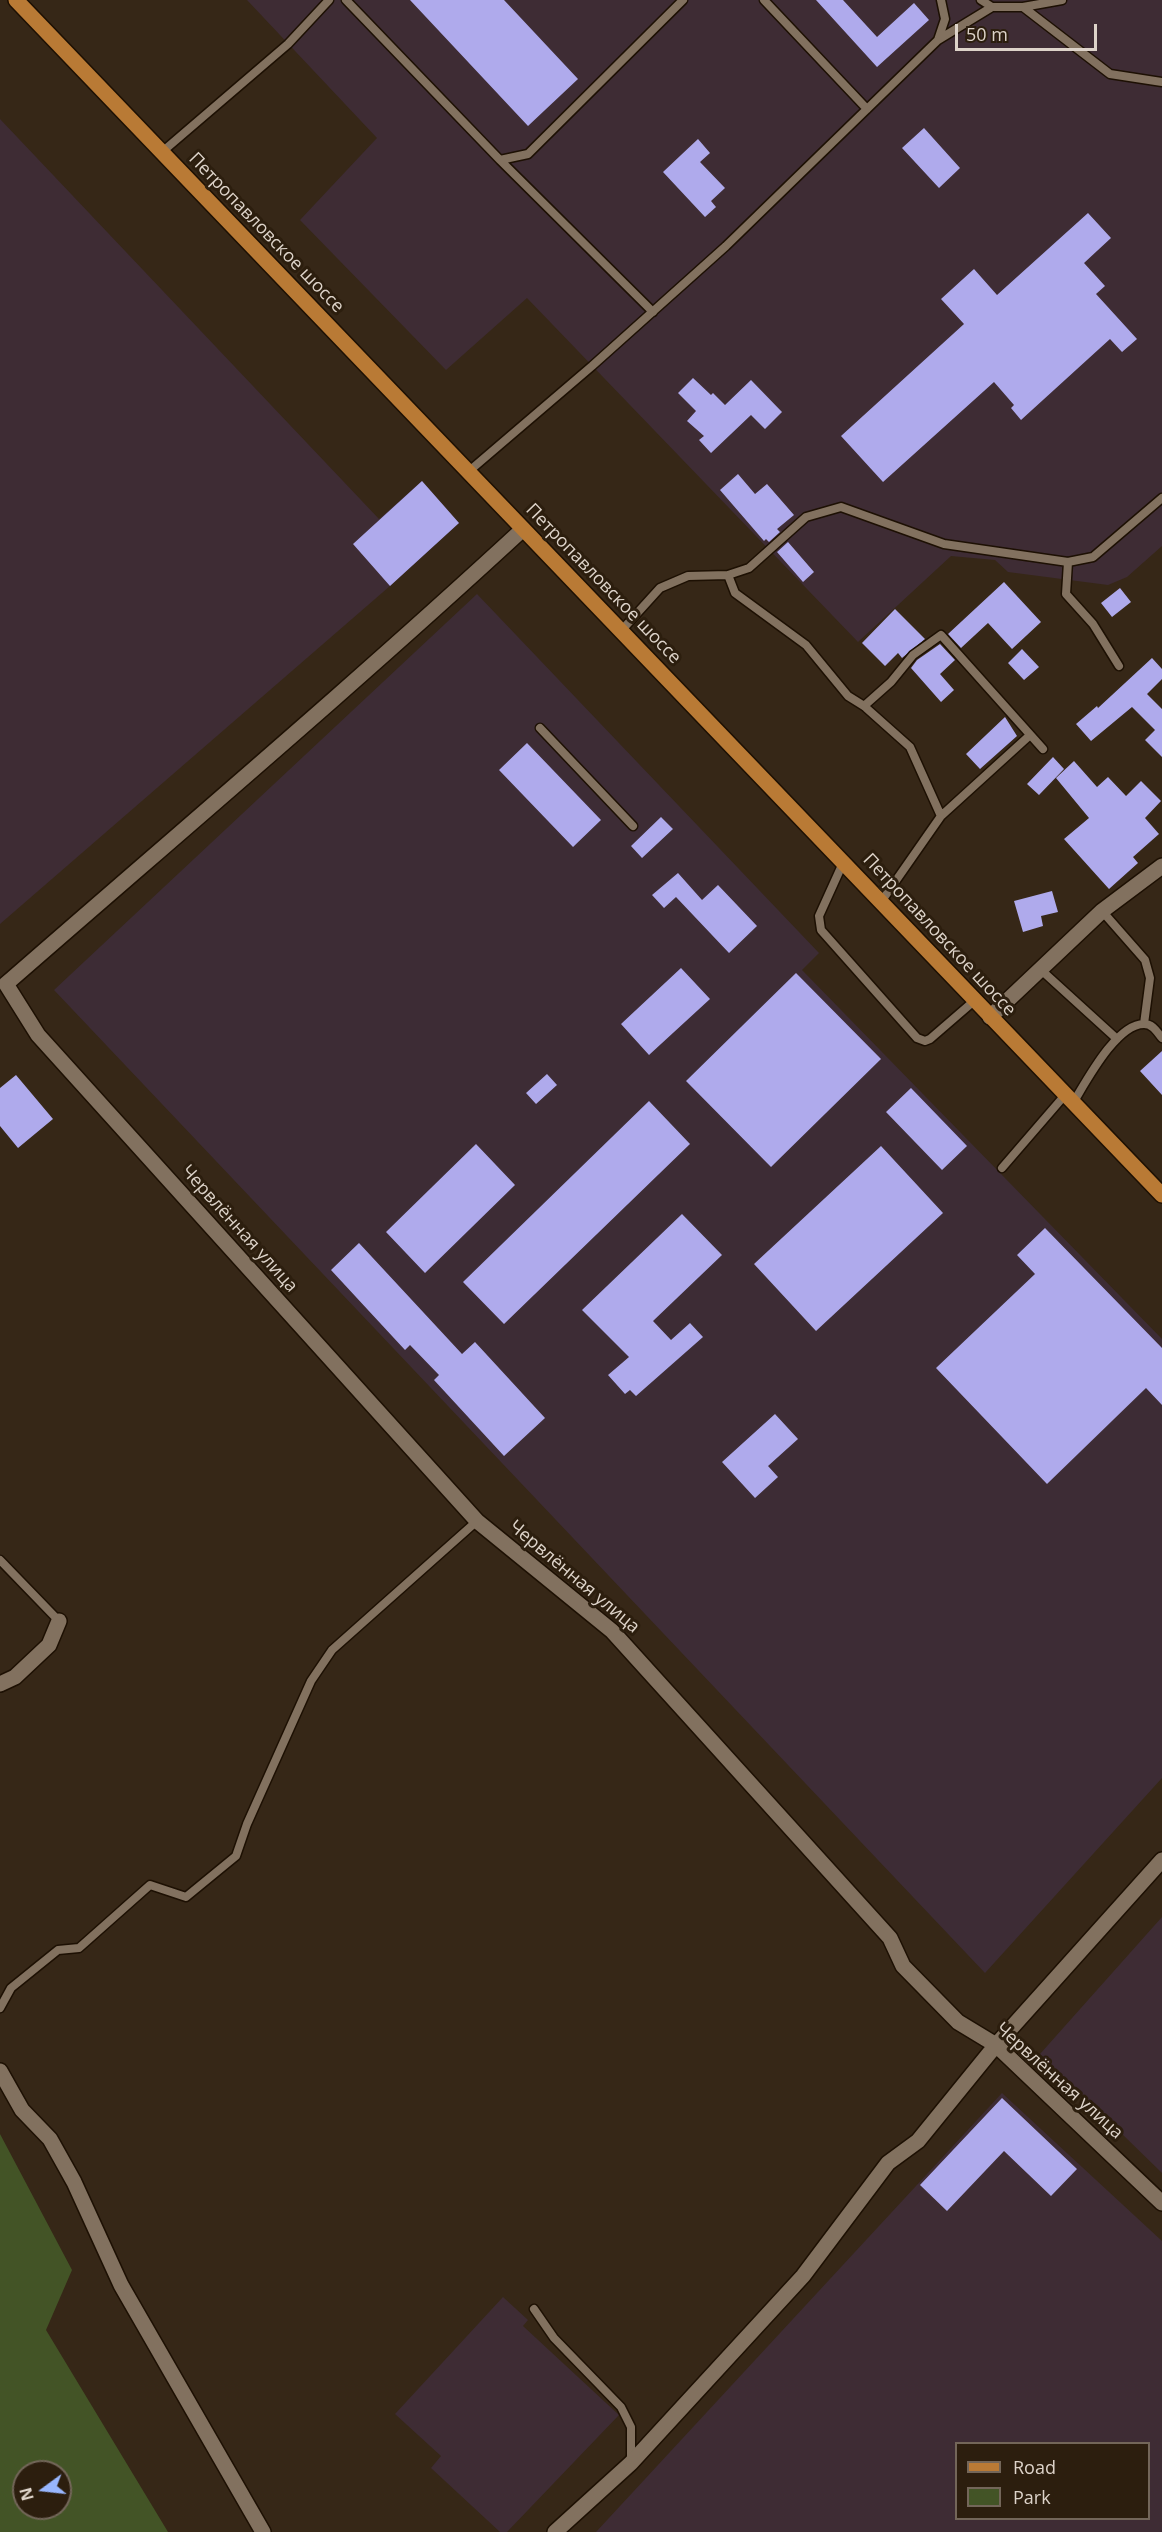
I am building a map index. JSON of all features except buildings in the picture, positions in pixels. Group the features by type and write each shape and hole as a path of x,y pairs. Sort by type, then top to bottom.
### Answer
{"main road":[{"name":"Петропавловское шоссе","path":"16,0 1162,1195"}],"street":[{"path":"3,987 402,640 524,529"},
{"path":"990,1017 1102,911 1162,866"},
{"name":"Червлённая улица","path":"3,987 38,1035 477,1521 612,1631 890,1938 903,1966 958,2022 996,2045 1162,2203"},
{"path":"0,1684 15,1677 49,1645 59,1622"},
{"path":"555,2532 631,2463 803,2277 888,2163 918,2141 996,2045 1162,1860"},
{"path":"0,2071 22,2110 50,2139 74,2182 121,2285 263,2532"}],"lane":[{"path":"162,152 288,44 329,0"},
{"path":"346,0 500,160 652,312"},
{"path":"500,160 528,154 683,0"},
{"path":"764,0 867,109"},
{"path":"938,40 945,19 941,0"},
{"path":"981,0 992,7"},
{"path":"468,472 726,246 938,40 992,7 1023,7 1062,0"},
{"path":"1023,7 1110,74 1162,82"},
{"path":"621,631 660,588 688,576 728,575 749,568 806,517 841,507 944,544 1068,562 1093,557 1162,498"},
{"path":"1068,562 1066,594 1093,624 1119,666"},
{"path":"728,575 735,593 806,645 848,696 864,706 910,747 941,816"},
{"path":"864,706 891,682 913,656 941,635 1043,749"},
{"path":"540,728 633,826"},
{"path":"881,902 941,816 1029,736"},
{"path":"843,863 819,916 818,924 917,1038 925,1041 930,1039 974,1001"},
{"path":"1102,911 1145,960 1149,969 1144,1024"},
{"path":"1040,969 1116,1039"},
{"path":"1002,1168 1069,1099 1116,1039 1134,1026 1144,1024 1152,1026 1162,1038"},
{"path":"0,2008 11,1989 58,1950 79,1948 150,1885 186,1897 236,1856 247,1824 311,1681 332,1650 477,1521"},
{"path":"0,1560 59,1622"},
{"path":"534,2309 554,2338 621,2408 631,2427 633,2441 631,2463"}],"shaded area":[{"path":"247,0 1162,0 1162,546 1127,577 1108,585 1008,572 995,560 951,556 858,642 527,298 446,370 300,220 377,138"},
{"path":"0,119 379,519 422,481 459,523 390,586 0,924"},
{"path":"477,594 819,953 802,970 1162,1339 1162,1778 985,1973 54,990"},
{"path":"1162,1917 1162,2173 1040,2054"},
{"path":"1002,2093 1162,2241 1162,2532 596,2532"},
{"path":"503,2297 528,2320 523,2326 619,2415 507,2532 500,2532 431,2468 441,2456 395,2414"}],"green space":[{"path":"0,2134 72,2270 46,2330 168,2532 0,2532"}]}
